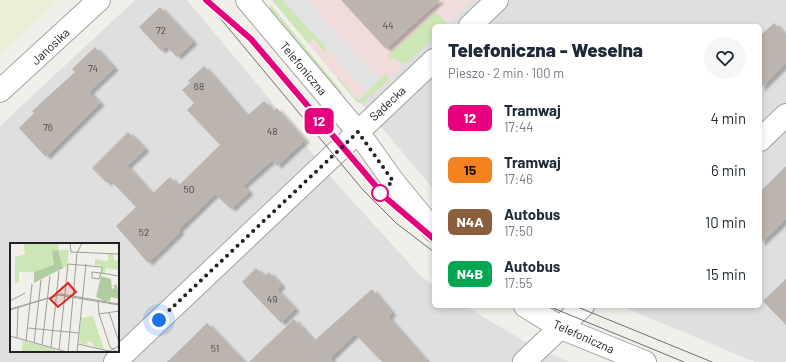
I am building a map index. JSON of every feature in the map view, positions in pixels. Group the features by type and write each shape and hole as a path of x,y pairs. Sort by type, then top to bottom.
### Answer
{"street":[{"name":"Janosika","path":"0,91 99,0"},
{"name":"Telefoniczna","path":"248,0 358,132 393,181 432,229"},
{"path":"472,24 497,0"},
{"name":"Sądecka","path":"114,362 432,62"},
{"path":"762,138 786,115"},
{"name":"Telefoniczna","path":"528,308 561,328 645,362"},
{"path":"524,362 581,308"}],"shaded area":[{"path":"135,0 187,0 277,108 335,182 420,275 432,284 432,308 468,308 524,341 569,362 0,362 0,126"},
{"path":"272,0 473,0 447,24 432,24 432,39 362,104 357,102"},
{"path":"307,0 380,79 367,92 283,1"},
{"path":"473,0 786,0 786,362 755,362 626,308 762,308 762,24 447,24"},
{"path":"432,39 432,188 362,104"}],"green space":[{"path":"0,0 59,0 0,55"},
{"path":"272,0 284,0 327,49 324,52 314,39 308,43"},
{"path":"270,4 342,92 340,94 270,9"},
{"path":"436,12 447,24 432,24 432,39 405,64 387,56"},
{"path":"385,74 389,79 362,104 357,102 337,78 341,76 339,78 358,101"}],"building":[{"path":"341,0 440,0 386,49"},
{"path":"160,7 193,42 177,57 166,46 161,51 139,27"},
{"path":"774,23 786,35 786,63 762,87 762,34"},
{"path":"95,47 114,68 89,92 100,103 46,157 19,128 34,113 32,111 75,72 72,69"},
{"path":"204,66 247,116 264,101 273,111 277,108 305,140 277,166 272,160 243,186 249,192 231,209 215,194 178,230 180,232 148,263 116,226 136,207 110,180 107,183 92,168 128,132 145,149 127,166 152,194 170,177 178,186 220,145 187,110 194,103 182,90 190,83 188,81"},
{"path":"786,166 786,219 762,242 762,190"},
{"path":"256,268 265,276 269,272 281,285 277,290 295,309 281,323 242,282"},
{"path":"786,279 786,325 763,301"},
{"path":"372,289 392,313 388,317 427,362 382,362 355,334 330,358 333,362 249,362 294,319 314,341"},
{"path":"207,323 244,362 167,362 191,339"}],"tram line":[{"path":"205,0 363,190 396,223 432,250"},
{"name":"12","path":"206,0 251,39 370,182 402,214 432,238"},
{"path":"219,11 248,37 275,66 376,187 403,214 432,237"},
{"path":"553,308 684,362"},
{"path":"580,308 712,362"}],"route":[{"path":"159,320 358,132 393,181 380,193"}]}
